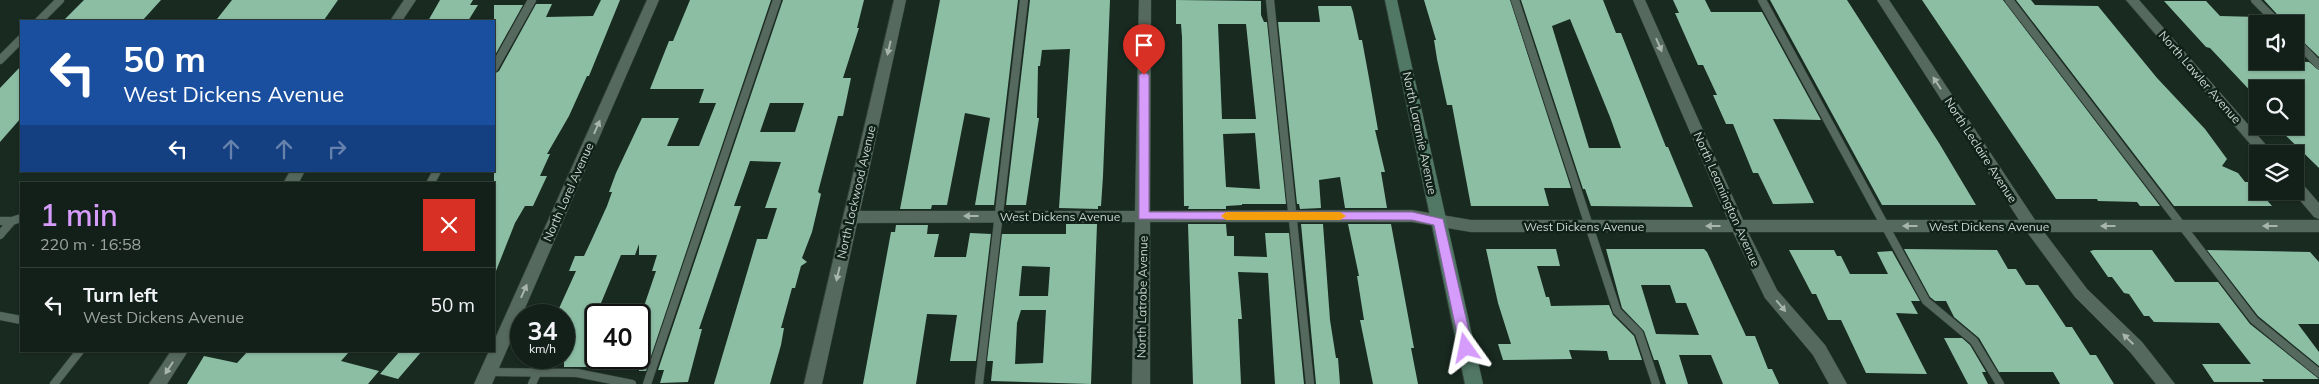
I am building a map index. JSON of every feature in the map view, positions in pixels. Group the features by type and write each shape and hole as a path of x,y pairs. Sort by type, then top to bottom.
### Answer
{"street":[{"path":"397,20 410,0"},
{"name":"North Lorel Avenue","path":"495,345 654,0"},
{"name":"North Lockwood Avenue","path":"813,384 900,0"},
{"name":"North Latrobe Avenue","path":"1141,384 1145,0"},
{"name":"North Laramie Avenue","path":"1391,0 1474,384"},
{"name":"North Leamington Avenue","path":"1639,0 1755,265 1772,294 1819,350 1838,384"},
{"name":"North Leclaire Avenue","path":"1883,0 2031,226 2081,293 2136,347 2166,384"},
{"name":"North Lawler Avenue","path":"2132,0 2259,145"},
{"path":"2304,196 2319,213"},
{"name":"West Dickens Avenue","path":"851,217 1412,216 1471,226 2319,226"},
{"path":"158,384 179,352"},
{"name":"North Lorel Avenue","path":"485,378 492,352"}],"lane":[{"path":"40,20 60,0"},
{"path":"495,66 532,0"},
{"path":"647,384 776,0"},
{"path":"980,384 1024,0"},
{"path":"1270,0 1310,384"},
{"path":"1515,0 1616,311 1639,333 1656,384"},
{"path":"1762,0 1926,301 1974,341 2000,384"},
{"path":"2009,0 2254,320 2319,373"},
{"path":"2255,0 2270,15"},
{"path":"0,60 20,40"},
{"path":"2304,49 2319,65"},
{"path":"0,221 12,221 20,218"},
{"path":"0,235 12,221"},
{"path":"0,316 20,320"},
{"path":"54,384 79,352"},
{"path":"532,384 537,373"},
{"path":"485,378 537,373 577,373 632,384"}],"building":[{"path":"84,0 161,0 143,20 64,20"},
{"path":"232,0 338,0 324,20 217,19"},
{"path":"440,0 473,0 470,5 478,5 469,20 429,20"},
{"path":"601,0 620,0 589,76 587,76 569,116 547,154 550,154 540,176 547,176 533,206 525,206 515,223 495,273 495,73 499,71 536,4 552,4 546,17 593,16"},
{"path":"690,0 771,0 650,359 650,304 645,304 656,271 652,271 657,255 639,255 639,244 635,255 621,255 601,304 585,304 585,367 575,367 575,304 561,304 576,271 569,271 575,256 584,256 607,206 612,192 609,192 616,173 642,118 679,118 667,146 699,146 716,103 699,103 704,89 650,89 669,41 673,41"},
{"path":"783,0 864,0 857,28 859,28 843,78 851,78 843,116 838,116 818,192 821,194 812,232 802,258 807,262 801,266 795,288 792,288 781,328 784,328 781,345 770,384 714,384 757,239 767,239 777,208 765,208 781,162 750,161 734,206 741,206 699,329 702,329 688,382 660,383 664,370 658,370","holes":["770,103 804,103 795,132 760,132"]},
{"path":"940,0 1018,0 994,205 975,205 990,118 965,113 947,205 932,205 931,209 900,209"},
{"path":"1030,0 1110,0 1103,176 1101,206 1098,206 1098,209 1059,208 1070,49 1042,50 1040,66 1038,66 1037,118 1039,118 1026,205 1006,205"},
{"path":"1176,0 1261,1 1261,15 1264,22 1267,22 1286,204 1242,204 1226,206 1226,209 1188,209 1189,206 1184,206 1182,37 1181,24 1176,24","holes":["1218,24 1246,24 1256,119 1222,119","1255,133 1260,189 1226,187 1223,134"]},
{"path":"1424,0 1510,0 1571,188 1544,188 1549,206 1471,206 1452,105 1447,105 1437,59 1434,40 1436,40"},
{"path":"1521,0 1603,0 1616,33 1621,33 1666,147 1668,147 1693,207 1591,206 1585,189 1583,189","holes":["1570,19 1621,148 1589,148 1552,26"]},
{"path":"1673,0 1705,0 1711,12 1762,12 1821,120 1773,119 1814,203 1773,204 1758,173 1753,173 1733,124 1726,124 1713,95 1717,95 1703,65 1698,65 1675,13 1679,13"},
{"path":"1770,0 1847,0 1939,143 1976,205 1882,205"},
{"path":"1922,0 2003,0 2160,206 2140,206 2137,202 2098,201 2097,199 2056,199"},
{"path":"2016,0 2031,0 2035,5 2098,6 2157,78 2205,129 2227,159 2222,166 2238,173 2245,182 2249,182 2249,200 2267,200 2272,206 2174,206"},
{"path":"2264,0 2319,0 2319,57 2304,43 2304,15 2278,15"},
{"path":"2164,1 2206,1 2220,16 2249,17 2249,70 2304,70 2304,62 2309,62 2319,70 2319,168 2304,153 2304,145 2295,145 2285,135 2304,135 2304,80 2249,80 2249,89 2210,48 2206,47"},
{"path":"494,5 523,5 495,55 495,20"},
{"path":"1318,6 1351,6 1359,40 1362,40 1369,78 1378,130 1375,130 1385,172 1381,172 1387,208 1345,208 1340,177 1319,180 1321,208 1300,209 1299,204 1297,204 1278,22 1320,22"},
{"path":"20,67 20,119 0,142 0,88"},
{"path":"1066,224 1097,224 1091,384 991,381 993,361 987,361 1002,234 1066,234","holes":["1022,266 1050,267 1048,296 1019,296","1021,310 1046,310 1043,363 1015,364 1017,323"]},
{"path":"1188,224 1226,224 1227,236 1234,236 1234,256 1267,257 1265,233 1289,233 1304,384 1275,384 1268,273 1238,272 1242,319 1238,319 1241,384 1193,384"},
{"path":"1301,224 1323,224 1330,320 1336,358 1338,358 1340,384 1316,384"},
{"path":"1348,224 1391,224 1414,348 1411,348 1418,384 1373,384 1360,320 1364,320 1357,276 1359,276"},
{"path":"896,225 928,225 927,234 939,234 934,257 966,257 970,233 991,234 976,361 950,361 957,315 927,314 916,384 863,384 891,232 895,232"},
{"path":"1486,249 1556,249 1560,266 1537,266 1546,297 1549,297 1551,306 1609,305 1613,315 1634,336 1642,360 1609,360 1607,351 1569,350 1572,359 1503,360 1498,344 1511,344 1498,303"},
{"path":"1606,249 1704,249 1746,336 1755,336 1768,369 1772,369 1779,384 1723,384 1711,355 1679,355 1688,384 1666,384 1658,360 1654,360 1644,331 1622,308","holes":["1641,285 1670,285 1676,303 1686,303 1699,335 1656,334"]},
{"path":"1904,249 1997,250 2008,269 2016,269 2026,285 2038,285 2066,327 2072,327 2090,355 2096,355 2114,384 2060,384 2053,372 1999,372 1979,338 1954,317 1946,301 1935,301 1930,297"},
{"path":"1789,250 1834,250 1837,256 1841,256 1850,274 1888,274 1877,252 1892,251 1920,301 1911,301 1918,314 1896,313 1927,374 1866,373 1841,320 1828,320 1816,294 1812,294"},
{"path":"2152,250 2175,282 2218,282 2250,324 2319,379 2262,379 2264,382 2214,382 2202,364 2251,364 2219,323 2154,322 2149,316 2144,316 2129,294 2124,293 2112,277 2108,277 2090,251"},
{"path":"2207,250 2310,252 2319,262 2319,324 2298,324 2319,352 2319,366 2258,316"},
{"path":"1944,338 1962,338 1970,345 1986,372 1982,372 1988,384 1968,384"},
{"path":"247,352 349,352 341,361 379,371 368,384 187,384 204,356 237,363"},
{"path":"399,352 421,352 398,379 380,374"}],"slow traffic":[{"path":"1226,216 1340,216"}],"route":[{"path":"1144,75 1143,216 1412,216 1439,222 1466,348"}]}
